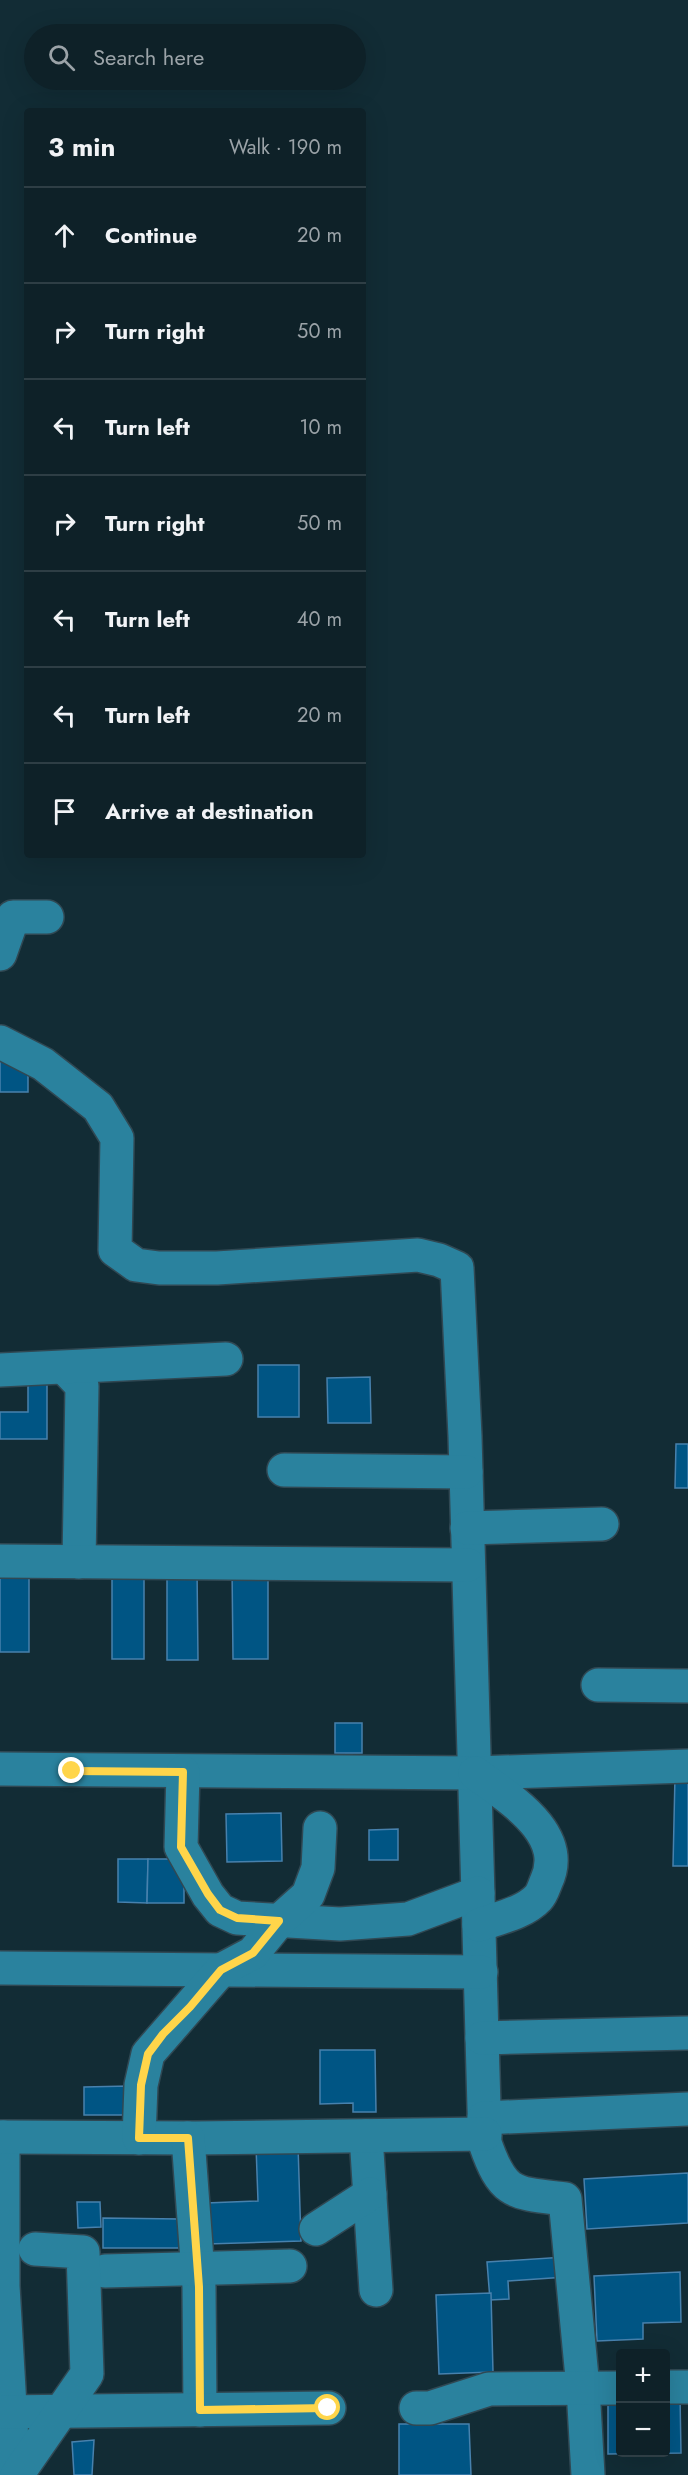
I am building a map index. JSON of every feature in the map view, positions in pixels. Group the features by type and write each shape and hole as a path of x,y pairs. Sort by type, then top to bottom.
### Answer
{"street":[{"path":"0,954 6,918 46,917"},
{"path":"0,1042 43,1064 98,1107 111,1127 117,1138 115,1250 136,1265 159,1268 217,1268 418,1255 457,1268 466,1472 485,2143 495,2172 508,2187 530,2195 565,2199 583,2388 588,2475"},
{"path":"0,1370 226,1359"},
{"path":"65,1368 82,1386 79,1562"},
{"path":"284,1470 466,1472"},
{"path":"467,1528 602,1524"},
{"path":"0,1561 468,1565"},
{"path":"598,1685 688,1686"},
{"path":"0,1769 475,1773 688,1766"},
{"path":"183,1772 181,1847 220,1910 237,1918 340,1924 408,1919 478,1893"},
{"path":"475,1773 527,1812 546,1837 552,1869 539,1898 520,1910 479,1925"},
{"path":"139,2138 141,2085 148,2054 221,1970 253,1953 279,1921 308,1894 318,1868 320,1828"},
{"path":"0,1968 481,1972"},
{"path":"482,2038 688,2033"},
{"path":"15,2475 6,2412 1,2137 366,2136 688,2109"},
{"path":"366,2136 376,2290"},
{"path":"188,2138 198,2269 200,2410"},
{"path":"316,2229 370,2194"},
{"path":"15,2475 87,2374 83,2252 35,2249"},
{"path":"105,2271 290,2266"},
{"path":"670,2387 688,2387"},
{"path":"416,2408 430,2408 489,2390 616,2388"},
{"path":"6,2412 328,2408"}],"building":[{"path":"0,1054 28,1059 28,1092 0,1092"},
{"path":"258,1365 299,1365 299,1417 258,1417"},
{"path":"28,1372 47,1372 47,1439 0,1439 0,1412 28,1412"},
{"path":"370,1377 371,1423 328,1423 327,1378"},
{"path":"676,1444 688,1444 688,1488 675,1488"},
{"path":"232,1567 268,1567 268,1659 233,1659"},
{"path":"197,1568 198,1660 167,1660 167,1569"},
{"path":"0,1569 29,1569 29,1652 0,1652"},
{"path":"112,1570 144,1570 144,1659 112,1659"},
{"path":"335,1723 362,1723 362,1753 335,1753"},
{"path":"675,1776 688,1777 688,1866 673,1866"},
{"path":"281,1813 282,1861 227,1862 226,1814"},
{"path":"398,1829 398,1860 369,1860 369,1830"},
{"path":"118,1859 148,1859 147,1903 118,1902"},
{"path":"148,1859 184,1859 184,1903 147,1903"},
{"path":"320,2050 375,2050 376,2112 353,2112 353,2103 320,2104"},
{"path":"129,2086 129,2115 84,2115 84,2087"},
{"path":"298,2145 301,2241 207,2244 206,2203 258,2201 256,2146"},
{"path":"688,2173 688,2223 587,2229 584,2179"},
{"path":"77,2202 100,2202 101,2227 78,2228"},
{"path":"103,2218 180,2219 180,2248 103,2248"},
{"path":"565,2257 566,2277 508,2281 509,2299 490,2300 487,2262"},
{"path":"680,2272 681,2322 643,2323 643,2339 597,2341 594,2276"},
{"path":"491,2293 493,2372 439,2374 436,2295"},
{"path":"670,2396 680,2396 681,2453 670,2453"},
{"path":"608,2397 616,2397 616,2454 608,2454"},
{"path":"399,2424 469,2424 471,2475 399,2475"},
{"path":"94,2440 92,2475 74,2475 72,2442"}],"route":[{"path":"72,1771 183,1772 181,1847 208,1894 220,1910 237,1918 279,1921 253,1953 221,1970 148,2054 141,2085 139,2138 188,2138 199,2287 200,2410 328,2408"}]}
